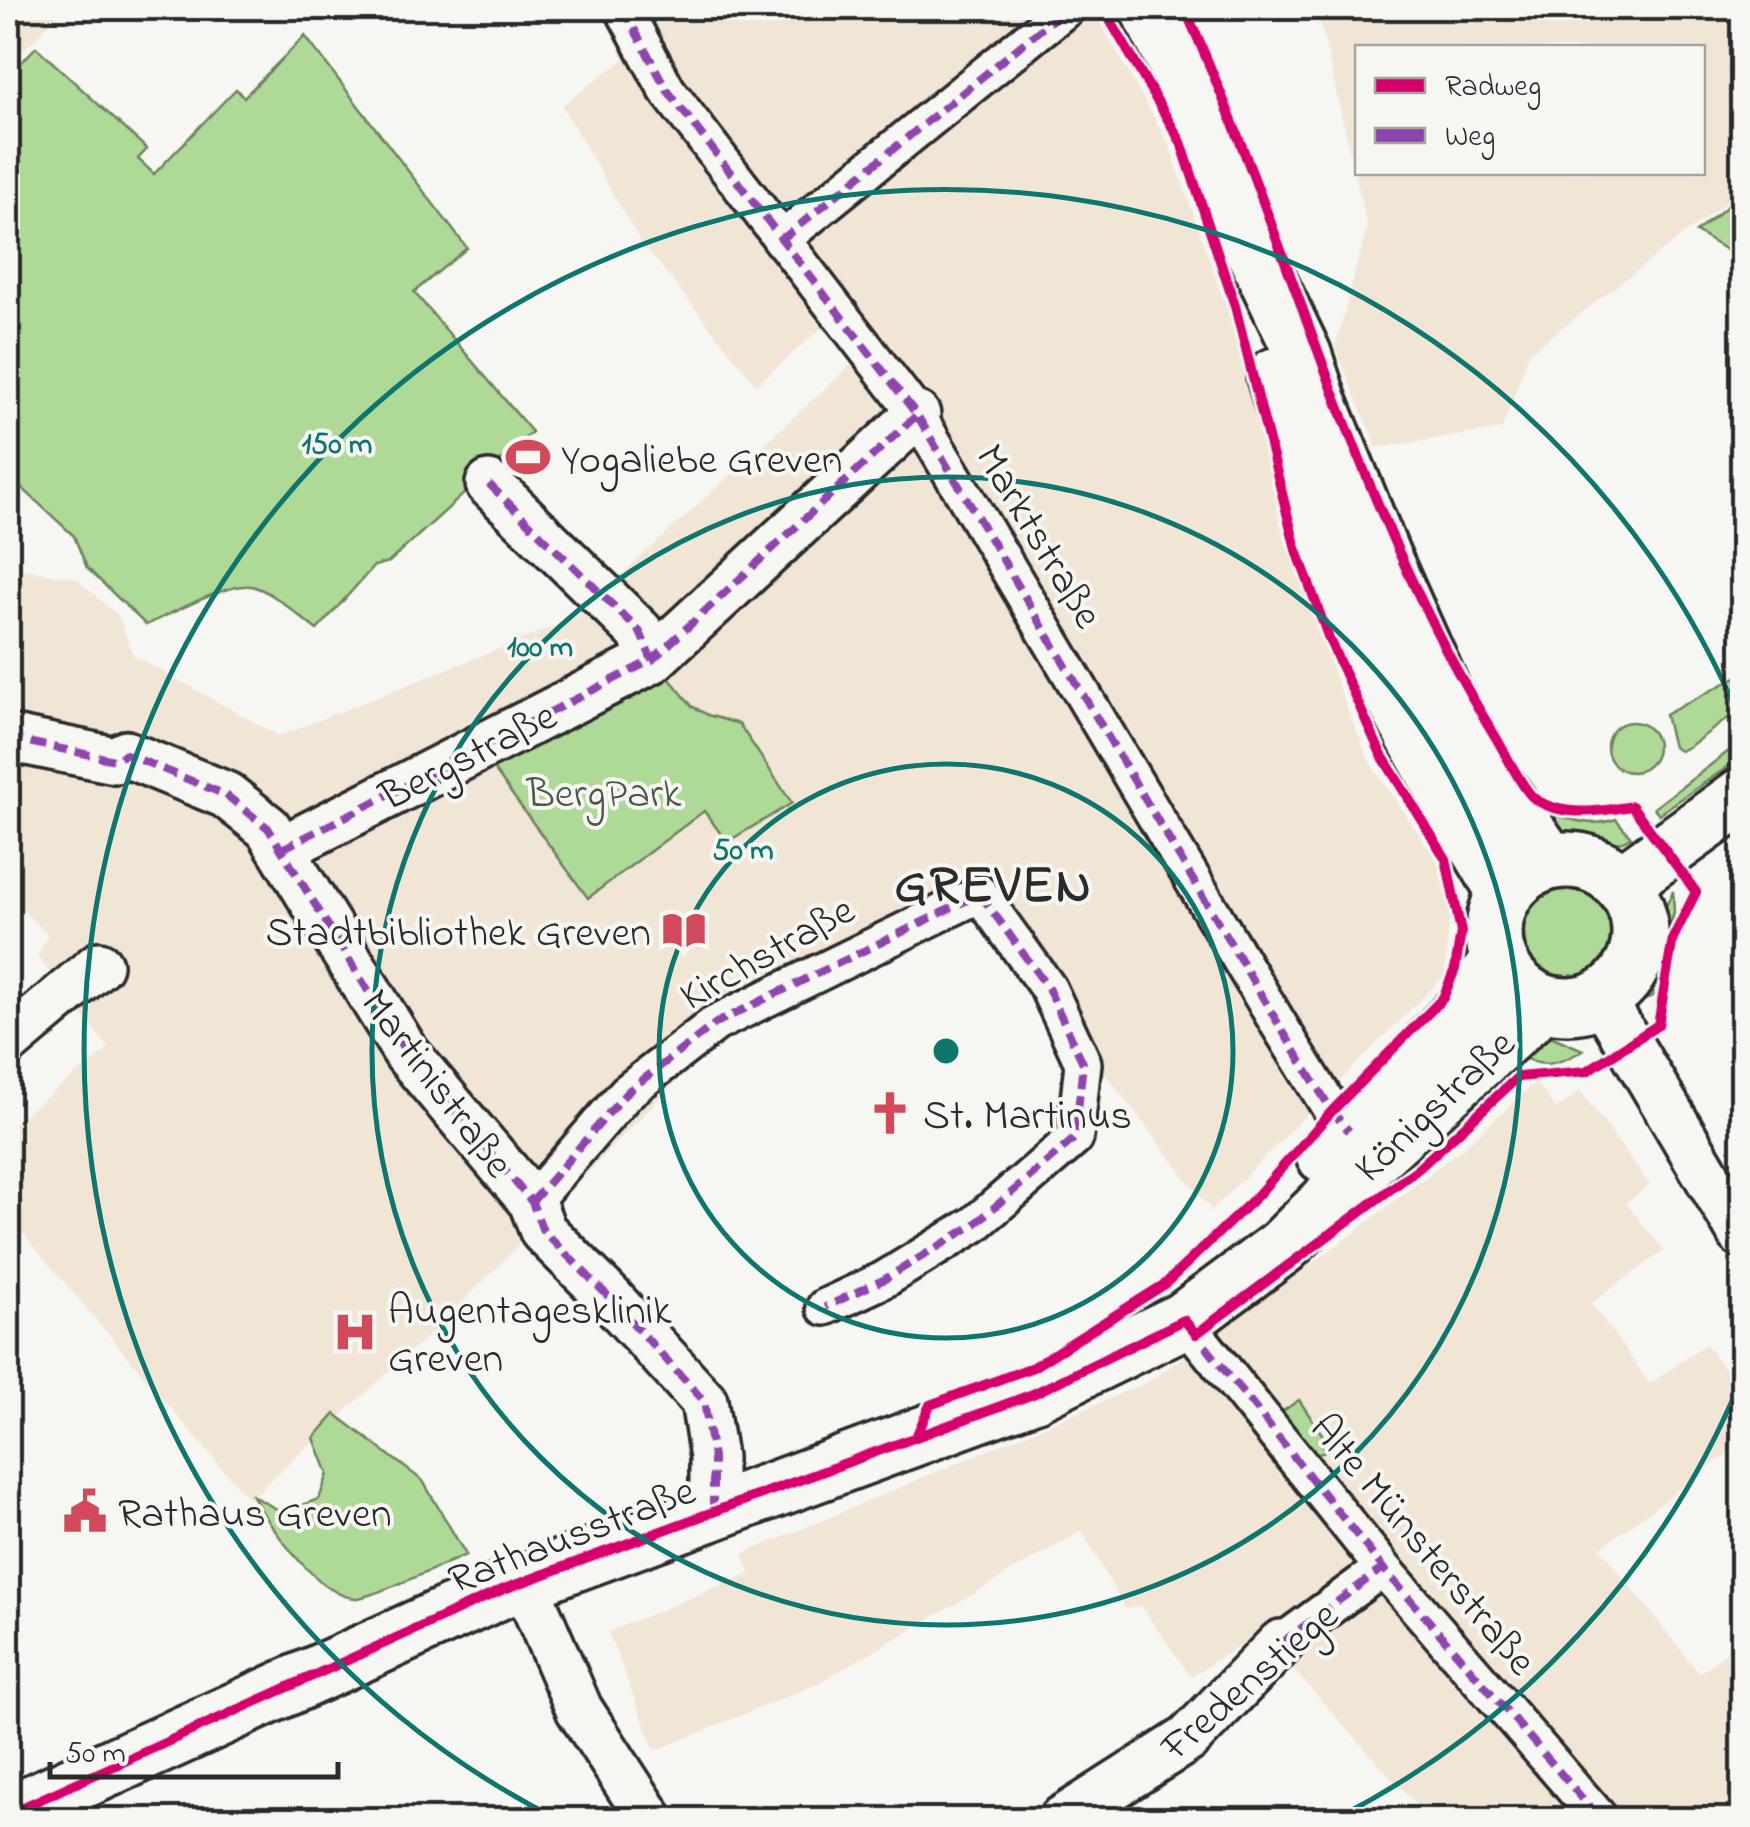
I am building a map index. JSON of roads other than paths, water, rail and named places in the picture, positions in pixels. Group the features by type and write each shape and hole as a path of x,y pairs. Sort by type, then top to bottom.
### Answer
{"street":[{"name":"Marktstraße","path":"624,8 667,90 917,414 1280,1025 1332,1110 1349,1130"},
{"path":"782,240 1067,8"},
{"path":"1148,8 1190,91 1241,224 1303,354 1382,556 1449,706 1492,781 1549,861"},
{"path":"1241,224 1261,328 1320,518 1382,672 1426,758 1505,892"},
{"name":"Bergstraße","path":"282,849 652,660 917,414"},
{"path":"489,484 640,632 652,660"},
{"name":"Martinistraße","path":"8,738 115,760 126,754 226,795 268,828 407,1054 532,1202 543,1231 610,1296 704,1401 714,1457 714,1514"},
{"path":"1622,883 1742,796"},
{"path":"1576,860 1601,867 1622,883 1637,912 1640,946 1620,985 1602,998 1574,1007 1544,1003 1523,992 1506,974 1493,934 1496,912 1505,892 1524,872 1549,861 1576,860"},
{"name":"Kirchstraße","path":"532,1202 628,1092 716,1022 980,894 1048,988 1083,1063 1075,1138 975,1224 885,1279 825,1307"},
{"name":"Königstraße","path":"1177,1311 1197,1282 1460,1013 1500,962"},
{"path":"8,1042 98,965"},
{"path":"1602,998 1742,1234"},
{"name":"Königstraße","path":"1177,1311 1282,1247 1370,1160 1544,1003"},
{"name":"Rathausstraße","path":"8,1814 524,1581 714,1514 1058,1382 1177,1311"},
{"name":"Alte Münsterstraße","path":"1177,1311 1383,1568 1600,1820"},
{"name":"Fredenstiege","path":"1062,1820 1188,1739 1281,1643 1383,1568"},
{"path":"524,1581 580,1709 651,1820"}],"place":[{"name":"Yogaliebe Greven","path":"528,457"},
{"name":"Stadtbibliothek Greven","path":"684,930"},
{"name":"St. Martinus","path":"890,1113"},
{"name":"Augentagesklinik Greven","path":"355,1332"},
{"name":"Rathaus Greven","path":"85,1511"}],"district":[{"name":"GREVEN","path":"994,883"}],"park label":[{"name":"BergPark","path":"604,791"}]}
